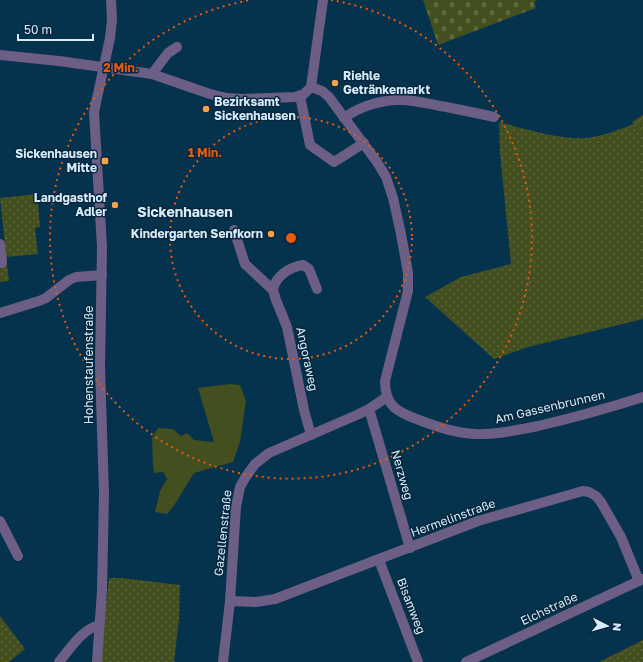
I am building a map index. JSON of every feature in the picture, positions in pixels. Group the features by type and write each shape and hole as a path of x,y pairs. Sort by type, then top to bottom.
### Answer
{"street":[{"name":"Hohenstaufenstraße","path":"97,662 104,523 104,464 100,367 102,226 94,112 109,44 111,0"},
{"path":"0,55 152,74 210,94 227,98 249,99 300,96 310,87 323,0"},
{"path":"152,74 168,53 177,47"},
{"path":"310,87 322,91 329,97 364,143 390,184 408,273 406,299 385,381 387,397"},
{"path":"300,96 308,139 312,148 334,162 364,143"},
{"path":"344,118 354,111 389,101 398,100 427,103 494,117"},
{"name":"Angoraweg","path":"234,230 245,264 273,290 287,327 304,410 311,435"},
{"path":"0,244 2,263"},
{"path":"273,290 281,275 297,266 303,265 309,269 317,289"},
{"path":"0,313 39,302 69,280 76,277 102,275"},
{"name":"Am Gassenbrunnen","path":"387,397 394,408 412,418 456,432 484,434 510,431 564,420 643,397"},
{"name":"Gazellenstraße","path":"223,662 230,601 237,502 244,478 255,464 269,453 369,409 387,397"},
{"name":"Nerzweg","path":"369,409 410,548"},
{"name":"Hermelinstraße","path":"230,601 256,602 275,599 478,521 583,491 589,492 596,496 601,502 641,580"},
{"path":"0,521 18,556"},
{"name":"Bisamweg","path":"379,560 418,662"},
{"name":"Elchstraße","path":"466,662 641,580"},
{"path":"59,662 84,634 93,627 99,625"}],"green space":[{"path":"423,0 538,0 534,2 536,8 438,45"},
{"path":"643,115 643,136 632,122"},
{"path":"499,122 543,133 577,138 599,136 634,124 643,136 643,319 528,347 494,359 425,297 461,277 511,264 500,153"},
{"path":"37,194 40,227 35,228 38,254 6,257 0,198"},
{"path":"7,263 9,281 0,282 0,264"},
{"path":"230,384 240,385 246,401 240,442 233,462 194,473 167,514 155,512 160,491 167,479 163,472 154,473 152,438 158,428 173,429 181,436 187,433 194,440 214,442 198,388"},
{"path":"109,578 180,585 179,619 174,662 99,662"},
{"path":"0,616 25,649 9,662 0,662"},
{"path":"643,640 643,662 599,662"}],"place":[{"name":"Riehle Getränkemarkt","path":"335,83"},
{"name":"Bezirksamt Sickenhausen","path":"206,109"},
{"name":"Sickenhausen Mitte","path":"105,161"},
{"name":"Landgasthof Adler","path":"115,205"},
{"name":"Kindergarten Senfkorn","path":"271,234"}],"district":[{"name":"Sickenhausen","path":"185,212"}]}
